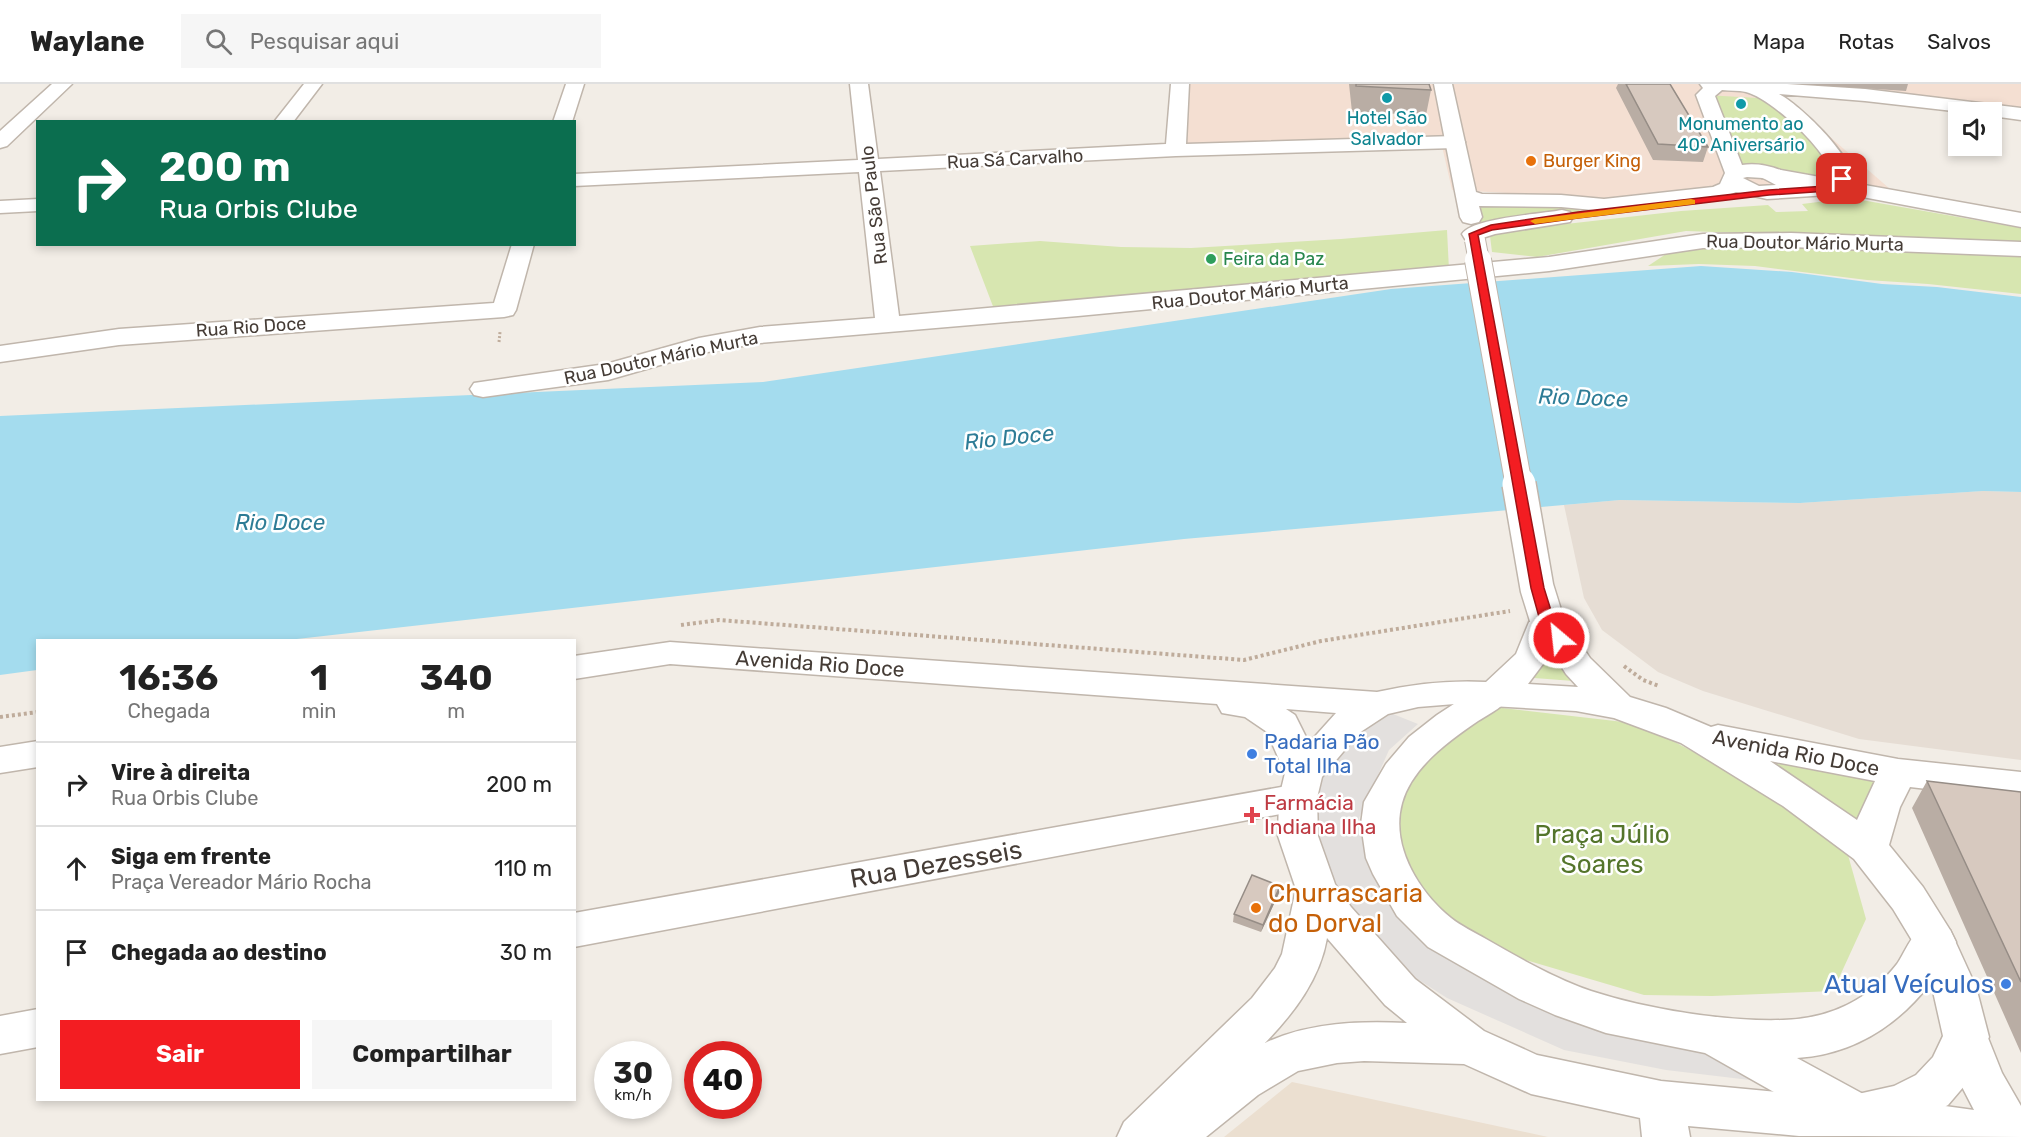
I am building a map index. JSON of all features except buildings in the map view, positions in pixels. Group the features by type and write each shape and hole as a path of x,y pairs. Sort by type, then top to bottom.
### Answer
{"street":[{"path":"0,142 63,84"},
{"path":"285,120 313,84"},
{"path":"563,120 575,84"},
{"name":"Rua São Paulo","path":"859,84 888,326"},
{"path":"1176,150 1180,84"},
{"path":"1443,84 1455,142 1476,218 1537,588 1545,614 1578,666 1617,706"},
{"path":"1708,84 1865,95 2021,114"},
{"path":"1719,84 1705,95 1734,176 1750,189 1772,186 1828,189 1839,182 1842,170 1825,146 1784,104 1745,85"},
{"name":"Rua Sá Carvalho","path":"576,180 1176,150 1455,142"},
{"path":"1476,218 1558,201 1604,206 1680,198 1725,190 1734,176"},
{"path":"1839,182 1869,192 2021,220"},
{"path":"1476,218 1578,215 1772,186"},
{"path":"1558,201 1581,207 1583,210 1578,215"},
{"path":"0,207 36,205"},
{"name":"Rua Doutor Mário Murta","path":"483,389 608,372 699,346 738,338 1549,264 1703,241 1744,239 2021,249"},
{"name":"Rua Rio Doce","path":"0,354 119,337 504,310 523,246"},
{"path":"1545,614 1535,654 1512,681 1436,733 1415,751 1398,772 1383,804 1382,832 1389,869 1406,896 1436,930 1534,986 1605,1014 1712,1034 1786,1040 1831,1033 1866,1015 1901,989 1935,942"},
{"name":"Avenida Rio Doce","path":"576,668 670,653 1377,704"},
{"name":"Avenida Rio Doce","path":"1066,682 1254,706 1282,724 1301,786"},
{"path":"1966,1037 1949,1071 1932,1090 1901,1106 1858,1114 1664,1119 1531,1074 1468,1046 1400,992 1336,919 1316,889 1298,836 1301,786 1346,724 1377,704 1418,695 1455,692 1495,693 1576,699 1617,706 1694,734 1797,796 1868,848 1908,898 1935,942 1954,987 1966,1037 1982,1081 2013,1137"},
{"name":"Avenida Rio Doce","path":"1694,734 1898,772 2021,786"},
{"path":"0,760 36,754"},
{"name":"Avenida Rio Doce","path":"1868,848 1881,807 1898,772"},
{"name":"Rua Dezesseis","path":"576,930 1301,786"},
{"path":"1141,1137 1268,1011 1292,980 1303,954 1316,889"},
{"path":"0,1035 36,1028"},
{"path":"1712,1034 1858,1114 2007,1137"},
{"path":"1170,1137 1265,1064 1299,1049 1330,1043 1468,1046"}],"path":[{"path":"718,620 1244,660 1321,640 1507,611 1545,614"},
{"path":"1615,659 1643,680 1662,688"},
{"path":"0,717 36,712"}],"shaded area":[{"path":"1189,84 2021,84 2021,110 2002,108 2002,102 1948,102 1948,104 1776,90 1890,189 1704,187 1604,198 1452,190 1442,146 1187,145"},
{"path":"1983,491 2021,492 2021,760 1859,739 1703,691 1658,672 1602,630 1584,598 1564,505 1620,500 1800,503"},
{"path":"1383,710 1418,724 1389,750 1359,818 1385,902 1473,971 1708,1044 1775,1083 1666,1070 1564,1050 1447,998 1391,962 1350,917 1308,845 1316,776"},
{"path":"1292,1082 1548,1137 1224,1137"}],"green space":[{"path":"1705,95 1776,99 1825,146 1838,183 1735,172"},
{"path":"1850,198 2021,228 2021,243 1686,231 1537,257 1492,252 1490,236 1492,233 1504,231 1681,211 1768,205 1776,212 1808,211 1802,204"},
{"path":"1475,202 1577,206 1581,209 1576,214 1492,226 1476,223"},
{"name":"Feira da Paz","path":"1447,230 1449,270 994,309 970,246 1040,241 1121,247 1191,248"},
{"path":"1768,244 2021,251 2021,294 1867,280 1755,266 1699,264 1648,266 1669,252 1710,246"},
{"path":"1550,629 1587,682 1521,677"},
{"name":"Praça Júlio Soares","path":"1486,706 1641,724 1780,798 1848,855 1866,919 1833,991 1712,996 1644,995 1495,951 1416,891 1393,821 1417,767"},
{"path":"1732,748 1881,776 1859,831"}],"water":[{"name":"Rio Doce","path":"1701,266 1792,272 1882,284 1937,287 2021,297 2021,492 1983,491 1800,503 1620,500 1184,539 297,639 36,639 36,670 0,675 0,416 763,382 1391,289"}],"slow traffic":[{"path":"1535,221 1691,202"}],"place":[{"name":"Hotel São Salvador","path":"1387,98"},
{"name":"Monumento ao 40º Aniversário","path":"1741,104"},
{"name":"Burger King","path":"1531,161"},
{"name":"Feira da Paz","path":"1211,259"},
{"name":"Padaria Pão Total Ilha","path":"1252,754"},
{"name":"Farmácia Indiana Ilha","path":"1252,815"},
{"name":"Churrascaria do Dorval","path":"1256,908"},
{"name":"Atual Veículos","path":"2006,984"}],"route":[{"path":"1559,638 1546,617 1537,588 1473,234 1491,228 1578,215 1769,192 1828,189 1842,179"}]}
